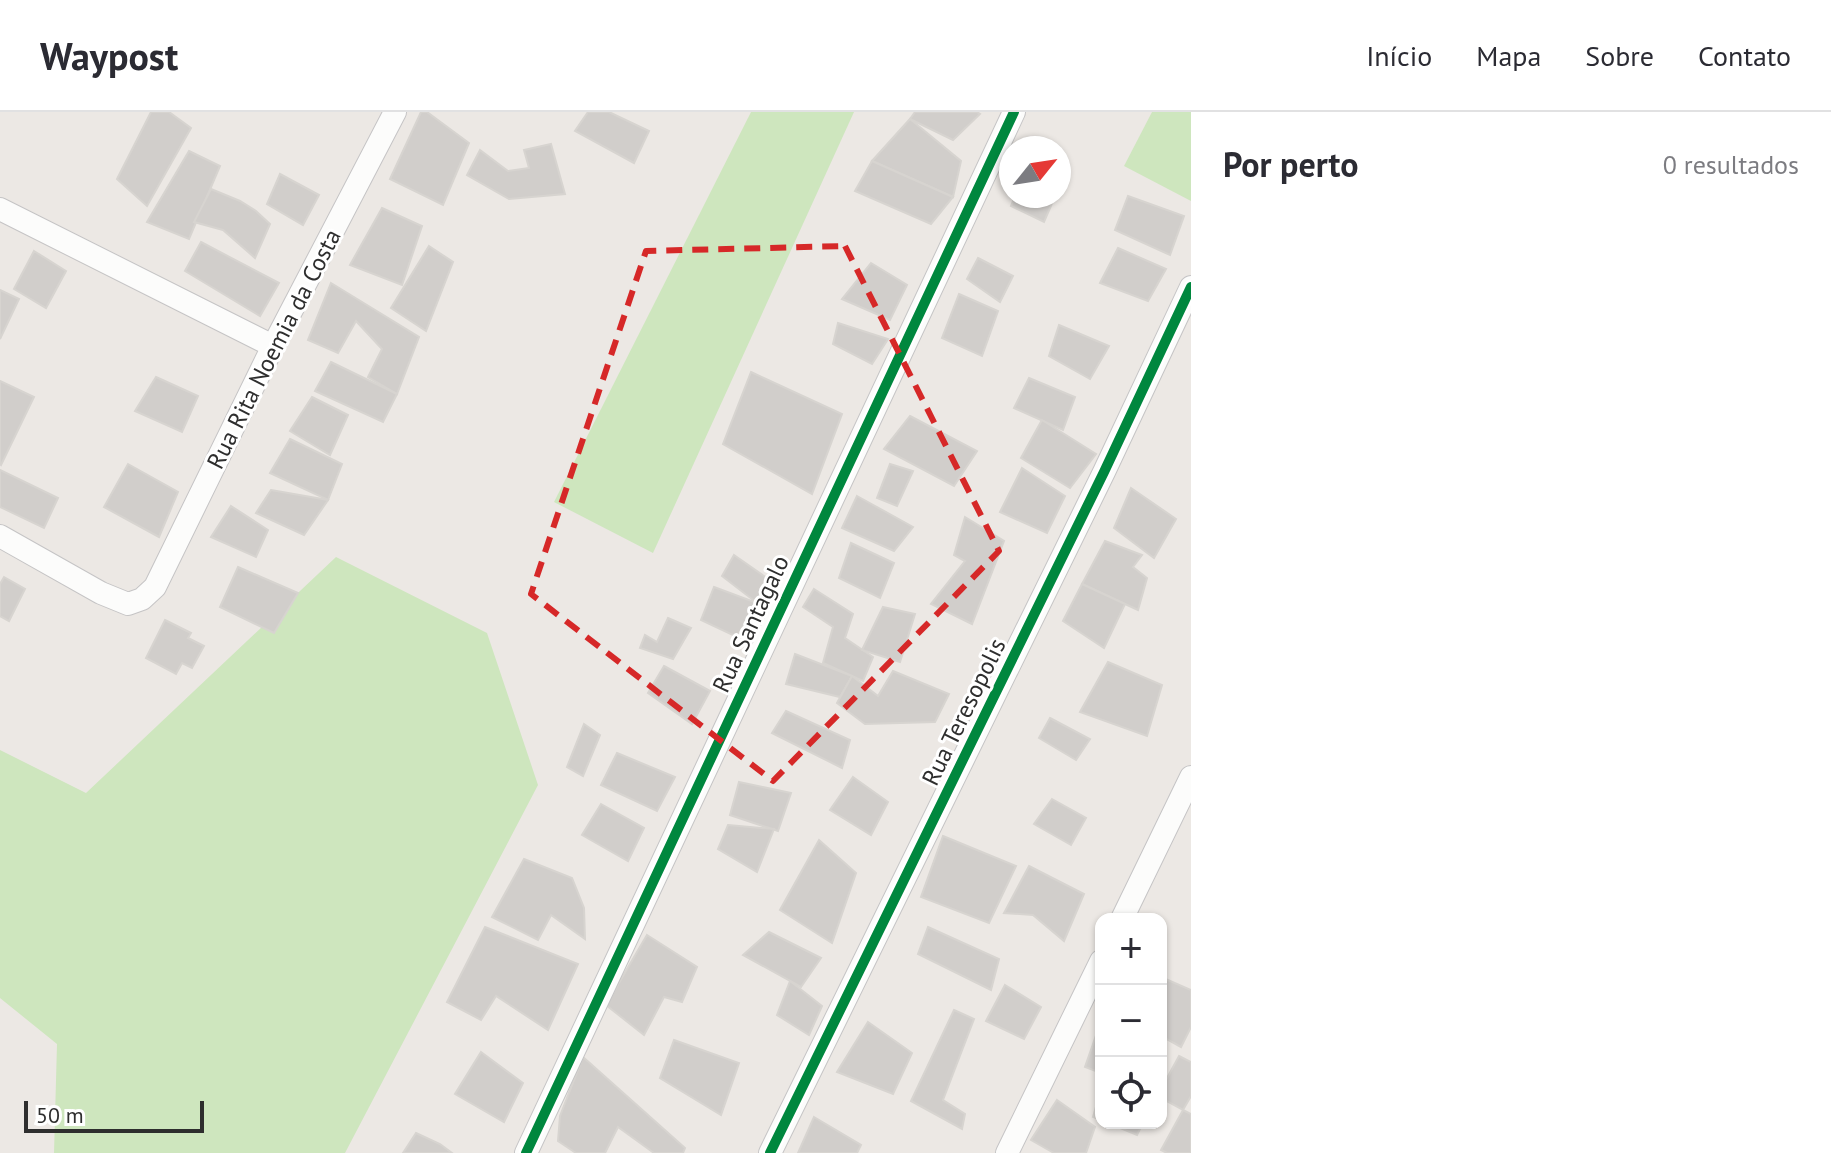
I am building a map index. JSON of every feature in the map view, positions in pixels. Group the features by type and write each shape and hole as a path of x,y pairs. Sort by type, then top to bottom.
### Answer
{"street":[{"name":"Rua Rita Noemia da Costa","path":"0,536 101,593 128,604 142,599 155,587 273,346 395,112"},
{"name":"Rua Santagalo","path":"526,1153 1014,112"},
{"path":"0,209 273,346"},
{"name":"Rua Teresopolis","path":"770,1153 1104,472 1191,287"},
{"path":"1125,913 1191,777"},
{"path":"1007,1153 1095,973"}],"highlighted area":[{"path":"845,246 999,551 773,781 531,594 646,251"}],"green space":[{"path":"751,112 854,112 653,553 554,502"},
{"path":"1152,112 1191,112 1191,201 1124,166"},
{"path":"336,557 487,633 538,785 345,1153 54,1153 57,1044 0,998 0,750 86,793"}],"building":[{"path":"151,112 169,112 191,128 147,206 117,179"},
{"path":"421,112 427,112 469,143 443,205 390,179"},
{"path":"588,112 609,112 649,131 634,163 575,131"},
{"path":"915,112 980,114 953,140 910,119"},
{"path":"910,119 961,161 953,197 872,161"},
{"path":"551,144 565,194 509,199 467,175 480,150 508,171 529,168 524,150"},
{"path":"189,151 220,166 189,239 147,222"},
{"path":"872,161 953,197 931,224 855,191"},
{"path":"280,174 319,195 303,225 267,204"},
{"path":"211,189 240,201 270,224 255,258 223,230 194,222"},
{"path":"1128,196 1184,216 1170,255 1115,230"},
{"path":"382,208 422,226 402,285 350,265"},
{"path":"1015,208 1050,208 1044,222"},
{"path":"201,242 279,283 260,316 185,271"},
{"path":"429,246 453,262 426,331 391,308"},
{"path":"1118,248 1166,269 1148,301 1100,283"},
{"path":"34,251 66,271 46,308 14,289"},
{"path":"978,258 1013,276 1000,302 967,279"},
{"path":"871,263 907,285 890,320 842,299"},
{"path":"331,283 419,337 397,394 368,377 382,349 356,321 338,353 308,340"},
{"path":"0,290 19,299 0,339"},
{"path":"959,294 998,311 982,356 942,338"},
{"path":"838,323 888,339 872,364 833,344"},
{"path":"1059,325 1109,346 1090,379 1049,356"},
{"path":"331,362 397,394 383,422 315,391"},
{"path":"751,372 842,414 812,494 723,444"},
{"path":"156,377 198,396 182,432 135,411"},
{"path":"1029,378 1075,397 1063,430 1014,408"},
{"path":"0,381 34,397 1,465 0,464"},
{"path":"312,397 348,415 330,455 290,431"},
{"path":"910,416 977,451 954,486 884,449"},
{"path":"1042,420 1096,454 1070,488 1021,458"},
{"path":"290,439 342,464 328,500 270,473"},
{"path":"128,464 178,492 159,537 104,507"},
{"path":"890,464 913,471 897,506 877,498"},
{"path":"1022,468 1065,496 1047,533 1000,512"},
{"path":"0,470 58,498 44,528 0,507"},
{"path":"1131,488 1176,519 1154,558 1114,528"},
{"path":"271,490 328,500 304,535 256,513"},
{"path":"857,496 913,527 894,551 842,528"},
{"path":"231,506 268,530 256,557 211,537"},
{"path":"965,517 1004,541 972,624 931,604 965,561 954,555"},
{"path":"1105,541 1142,555 1133,567 1147,578 1138,610 1082,584"},
{"path":"851,543 894,563 880,598 839,578"},
{"path":"734,555 774,583 757,603 722,576"},
{"path":"238,567 298,593 274,633 220,607"},
{"path":"4,577 25,589 9,621 0,616 0,584"},
{"path":"1082,584 1125,604 1104,648 1063,621"},
{"path":"714,587 757,603 737,637 701,620"},
{"path":"814,589 853,614 845,638 873,657 863,681 823,663 833,627 803,607"},
{"path":"883,607 915,614 900,662 862,650"},
{"path":"668,618 691,628 673,659 640,648 645,635 657,642"},
{"path":"165,620 191,633 188,638 204,646 192,668 182,663 176,674 146,658"},
{"path":"795,654 852,676 840,697 786,684"},
{"path":"1108,662 1162,685 1147,736 1080,712"},
{"path":"664,666 710,691 692,724 648,693"},
{"path":"893,671 949,694 935,722 865,724 837,703 852,676 878,696"},
{"path":"786,711 850,740 842,768 772,733"},
{"path":"1050,718 1090,739 1076,760 1039,738"},
{"path":"584,724 600,735 583,776 567,767"},
{"path":"617,753 675,777 657,811 601,785"},
{"path":"853,777 888,802 871,835 830,810"},
{"path":"739,782 791,793 778,831 730,815"},
{"path":"1052,799 1086,818 1071,845 1034,824"},
{"path":"601,804 644,828 628,861 582,835"},
{"path":"728,825 774,829 757,872 718,849"},
{"path":"943,836 1016,866 989,923 921,897"},
{"path":"819,840 856,873 832,943 780,910"},
{"path":"524,859 572,878 584,908 585,939 551,915 538,940 492,917"},
{"path":"1029,866 1084,894 1064,941 1033,915 1004,913"},
{"path":"485,927 578,964 548,1030 496,996 481,1020 447,1002"},
{"path":"928,927 999,959 991,990 918,954"},
{"path":"769,932 821,958 801,987 743,955"},
{"path":"647,935 697,967 682,1002 664,997 644,1035 606,1005"},
{"path":"1167,980 1191,990 1191,1027 1181,1047 1167,1039"},
{"path":"790,981 822,1006 809,1035 777,1015"},
{"path":"1005,985 1041,1007 1024,1039 986,1021"},
{"path":"954,1010 974,1019 943,1100 965,1114 962,1129 911,1101"},
{"path":"868,1022 912,1053 893,1094 837,1072"},
{"path":"1095,1038 1095,1071 1085,1067"},
{"path":"674,1040 739,1063 721,1115 660,1078"},
{"path":"481,1052 523,1083 504,1122 455,1094"},
{"path":"1179,1056 1191,1062 1191,1096 1183,1110 1167,1101 1167,1078"},
{"path":"583,1057 685,1148 683,1153 654,1153 618,1127 605,1153 576,1153 558,1141 560,1116"},
{"path":"1057,1100 1095,1127 1086,1153 1054,1153 1031,1140"},
{"path":"1183,1110 1191,1114 1191,1153 1167,1153 1161,1150"},
{"path":"814,1117 861,1145 857,1153 798,1153"},
{"path":"1122,1129 1140,1129 1137,1135"},
{"path":"416,1133 440,1144 452,1153 403,1153"}],"cycle path":[{"path":"526,1153 1014,112"},
{"path":"770,1153 1104,472 1191,287"}]}
